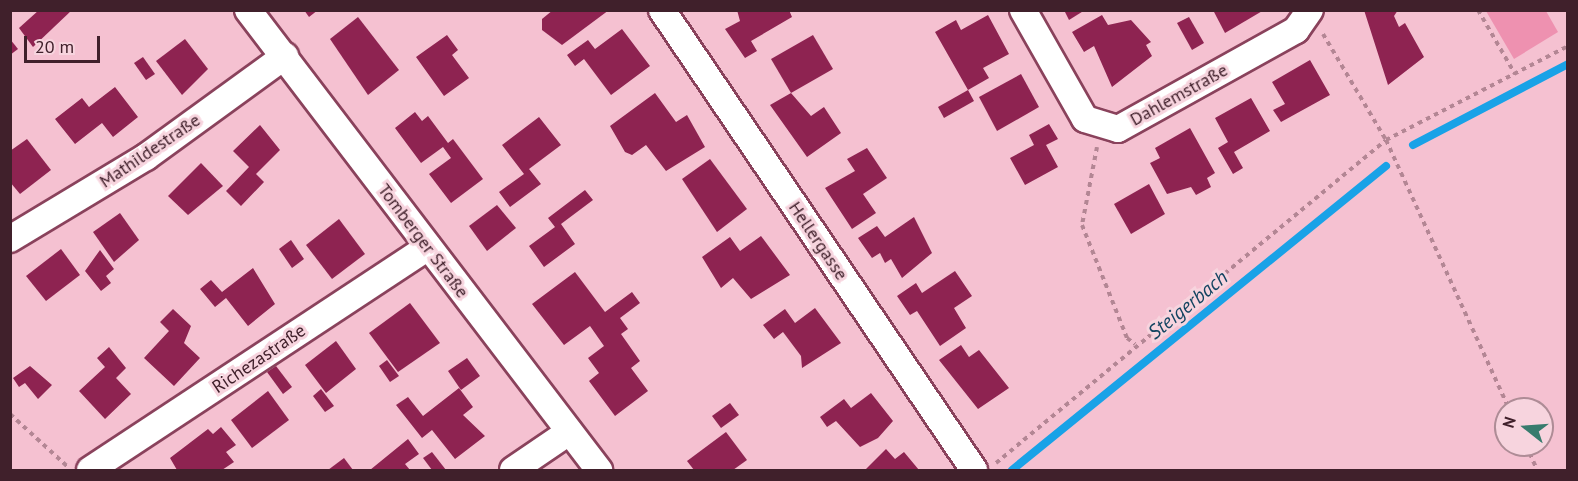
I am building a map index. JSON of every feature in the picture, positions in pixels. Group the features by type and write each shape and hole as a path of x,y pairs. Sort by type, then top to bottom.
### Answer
{"street":[{"name":"Tomberger Straße","path":"248,10 599,471"},
{"path":"1023,10 1085,119 1102,125"},
{"name":"Hellergasse","path":"663,11 974,471"},
{"name":"Dahlemstraße","path":"1102,125 1118,129 1296,30 1311,12"},
{"name":"Mathildestraße","path":"10,239 146,157 285,56"},
{"name":"Richezastraße","path":"90,471 428,247"},
{"path":"513,471 569,432"}],"path":[{"path":"1478,10 1515,74"},
{"path":"1311,12 1386,140 1504,397"},
{"path":"987,471 1135,344 1386,140 1568,46"},
{"path":"1102,125 1082,225 1127,338 1135,344"},
{"path":"10,414 71,471"},
{"path":"1532,457 1538,471"}],"shaded area":[{"path":"1486,11 1546,11 1558,32 1514,59"}],"building":[{"path":"39,10 72,10 33,47 19,28"},
{"path":"304,10 318,10 309,17"},
{"path":"553,10 609,10 562,45 542,30 542,19"},
{"path":"737,10 789,10 792,17 751,41 757,51 745,58 725,29 740,21"},
{"path":"1064,10 1085,10 1069,20"},
{"path":"1213,10 1264,10 1225,33"},
{"path":"1364,10 1398,10 1394,16 1399,27 1405,23 1424,57 1388,85"},
{"path":"988,15 1009,54 983,68 989,78 968,90 935,32 956,20 961,30"},
{"path":"1102,15 1108,25 1131,20 1151,42 1146,45 1152,56 1112,87 1094,46 1084,52 1072,32"},
{"path":"358,17 399,70 368,95 330,39"},
{"path":"1189,17 1204,43 1192,50 1177,23"},
{"path":"622,29 650,66 611,95 584,59 575,66 567,55 588,40 595,49"},
{"path":"447,35 458,50 452,55 469,78 444,96 416,57"},
{"path":"813,35 833,69 791,93 771,59"},
{"path":"10,39 18,49 10,55"},
{"path":"185,39 208,69 182,95 156,61"},
{"path":"143,57 155,74 146,80 134,63"},
{"path":"1310,60 1330,95 1281,122 1273,110 1285,104 1272,82"},
{"path":"1021,74 1039,107 997,131 979,97"},
{"path":"115,87 138,117 113,137 102,123 75,144 55,119 82,98 89,107"},
{"path":"968,90 974,101 944,118 938,107"},
{"path":"655,93 676,122 687,115 705,147 666,171 646,145 632,155 625,152 610,126"},
{"path":"791,93 811,116 824,107 841,133 807,157 770,105"},
{"path":"1251,98 1270,131 1234,152 1243,168 1233,174 1218,148 1228,142 1215,118"},
{"path":"415,112 422,121 428,116 448,143 453,139 483,179 451,203 429,174 451,158 443,147 421,163 395,128"},
{"path":"539,117 561,145 529,169 541,184 510,207 499,192 524,174 502,145"},
{"path":"1049,124 1058,139 1046,145 1058,167 1025,185 1010,158 1034,145 1029,135"},
{"path":"260,125 280,150 256,174 264,182 241,206 226,191 249,167 233,151"},
{"path":"1190,128 1215,173 1207,178 1211,187 1196,195 1191,187 1167,194 1150,163 1160,158 1155,148"},
{"path":"27,139 51,170 20,194 10,182 10,151"},
{"path":"867,148 887,178 863,194 876,213 852,229 825,188 855,171 847,159"},
{"path":"710,159 747,209 717,232 682,179"},
{"path":"201,163 223,186 188,215 168,196"},
{"path":"1149,184 1165,214 1131,234 1114,204"},
{"path":"585,190 593,200 561,224 575,244 544,267 529,246 555,227 548,218"},
{"path":"497,205 516,228 487,251 469,226"},
{"path":"120,213 139,240 114,262 93,232"},
{"path":"914,217 932,253 902,278 891,259 885,263 880,253 872,258 858,238 877,226 885,237"},
{"path":"339,219 365,254 332,279 306,245"},
{"path":"761,236 790,275 751,299 733,278 721,288 702,257 730,237 740,251"},
{"path":"291,240 304,259 292,268 279,249"},
{"path":"61,249 80,275 46,301 26,276"},
{"path":"100,250 114,269 106,276 111,283 101,291 85,271"},
{"path":"253,268 275,304 248,326 226,298 215,307 200,289 211,280 222,292"},
{"path":"955,271 972,296 954,308 966,328 940,346 917,311 910,315 897,296 916,283 922,293"},
{"path":"575,272 605,312 632,292 640,303 620,318 628,329 621,334 640,361 631,368 648,391 615,416 589,381 599,373 588,358 604,346 590,326 564,345 532,304"},
{"path":"410,303 440,343 398,372 369,333"},
{"path":"815,308 841,343 802,368 801,356 783,332 774,339 763,325 785,309 795,323"},
{"path":"173,309 191,326 184,343 200,358 174,386 144,358 169,331 160,322"},
{"path":"336,341 356,369 326,393 305,365"},
{"path":"961,345 969,357 979,350 1009,388 978,409 939,360"},
{"path":"109,347 126,368 116,378 131,394 105,419 79,391 105,367 97,358"},
{"path":"467,358 480,376 461,390 448,371"},
{"path":"387,360 399,376 390,382 379,366"},
{"path":"30,366 52,385 38,399 25,383 19,387 13,378"},
{"path":"276,366 292,387 283,394 267,372"},
{"path":"459,388 473,407 463,415 485,436 455,459 432,430 422,438 396,405 408,397 423,416"},
{"path":"321,389 334,406 325,412 313,396"},
{"path":"268,391 289,420 252,448 231,420"},
{"path":"871,393 893,421 878,438 860,447 836,421 827,427 820,417 844,399 851,408"},
{"path":"730,403 739,415 721,428 712,416"},
{"path":"221,427 236,445 226,452 234,462 222,470 177,470 170,458 208,429 213,434"},
{"path":"726,432 747,460 733,470 694,470 687,461"},
{"path":"408,439 419,454 405,464 410,470 370,470"},
{"path":"886,449 895,459 904,452 919,470 865,470"},
{"path":"432,452 446,470 432,470 423,458"},
{"path":"344,458 353,470 328,470"}],"waterway":[{"name":"Steigerbach","path":"1413,145 1568,64"},
{"name":"Steigerbach","path":"1012,470 1386,166"}]}
